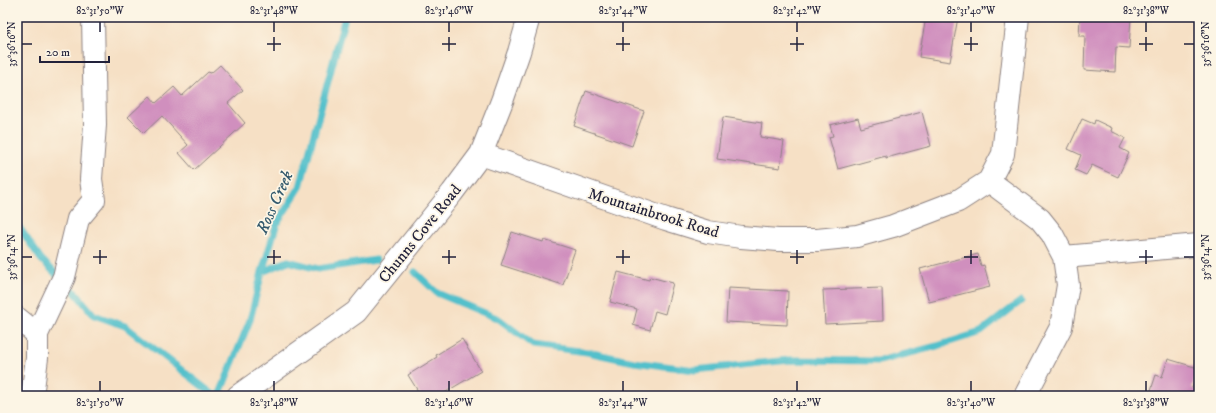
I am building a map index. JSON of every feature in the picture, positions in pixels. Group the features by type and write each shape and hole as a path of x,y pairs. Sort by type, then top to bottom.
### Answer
{"street":[{"path":"32,396 37,358 37,334 64,277 78,219 94,200 91,180 95,125 93,17"},
{"name":"Chunns Cove Road","path":"238,396 356,312 452,193 481,154 502,101 529,17"},
{"name":"Mountainbrook Road","path":"481,154 666,219 708,232 741,237 778,240 817,240 857,236 893,226 958,201 989,181 1003,154 1018,17"},
{"path":"989,181 1040,219 1052,234 1064,257 1068,285 1061,327 1025,396"},
{"path":"1064,257 1199,245"},
{"path":"17,318 37,334"}],"building":[{"path":"926,17 958,17 950,62 919,57"},
{"path":"1080,17 1131,17 1129,48 1116,47 1115,72 1084,70 1085,36 1079,36"},
{"path":"220,65 243,90 228,103 245,123 194,170 179,153 188,145 162,116 144,133 128,117 150,96 156,103 174,87 182,96 208,72 211,73"},
{"path":"586,91 644,111 632,146 574,126"},
{"path":"922,112 931,146 838,169 829,137 833,136 830,125 858,118 861,128"},
{"path":"723,117 762,123 760,137 784,141 780,168 717,159"},
{"path":"1082,119 1094,124 1095,120 1112,128 1111,131 1125,138 1120,148 1129,153 1118,177 1092,165 1086,175 1075,170 1081,155 1068,149"},
{"path":"512,232 575,250 563,285 501,265"},
{"path":"978,254 981,266 984,265 990,287 929,302 920,269"},
{"path":"618,272 649,280 650,277 673,283 665,314 655,311 650,330 633,325 637,309 610,302"},
{"path":"728,288 788,291 787,325 726,322"},
{"path":"882,288 883,321 825,324 823,290"},
{"path":"462,339 481,371 439,396 421,396 408,375"},
{"path":"1168,359 1198,368 1192,388 1199,390 1199,396 1149,396 1156,375 1162,377"}],"waterway":[{"name":"Ross Creek","path":"219,396 250,320 262,272 277,223 300,187 345,17"},
{"path":"17,224 41,259 56,274"},
{"path":"262,272 288,261 318,269 376,260"},
{"path":"415,272 437,293 499,319 533,345 587,352 634,362 695,370 790,360 879,361 937,346 981,332 1021,301"},
{"path":"69,285 94,315 125,326 215,396"}]}
